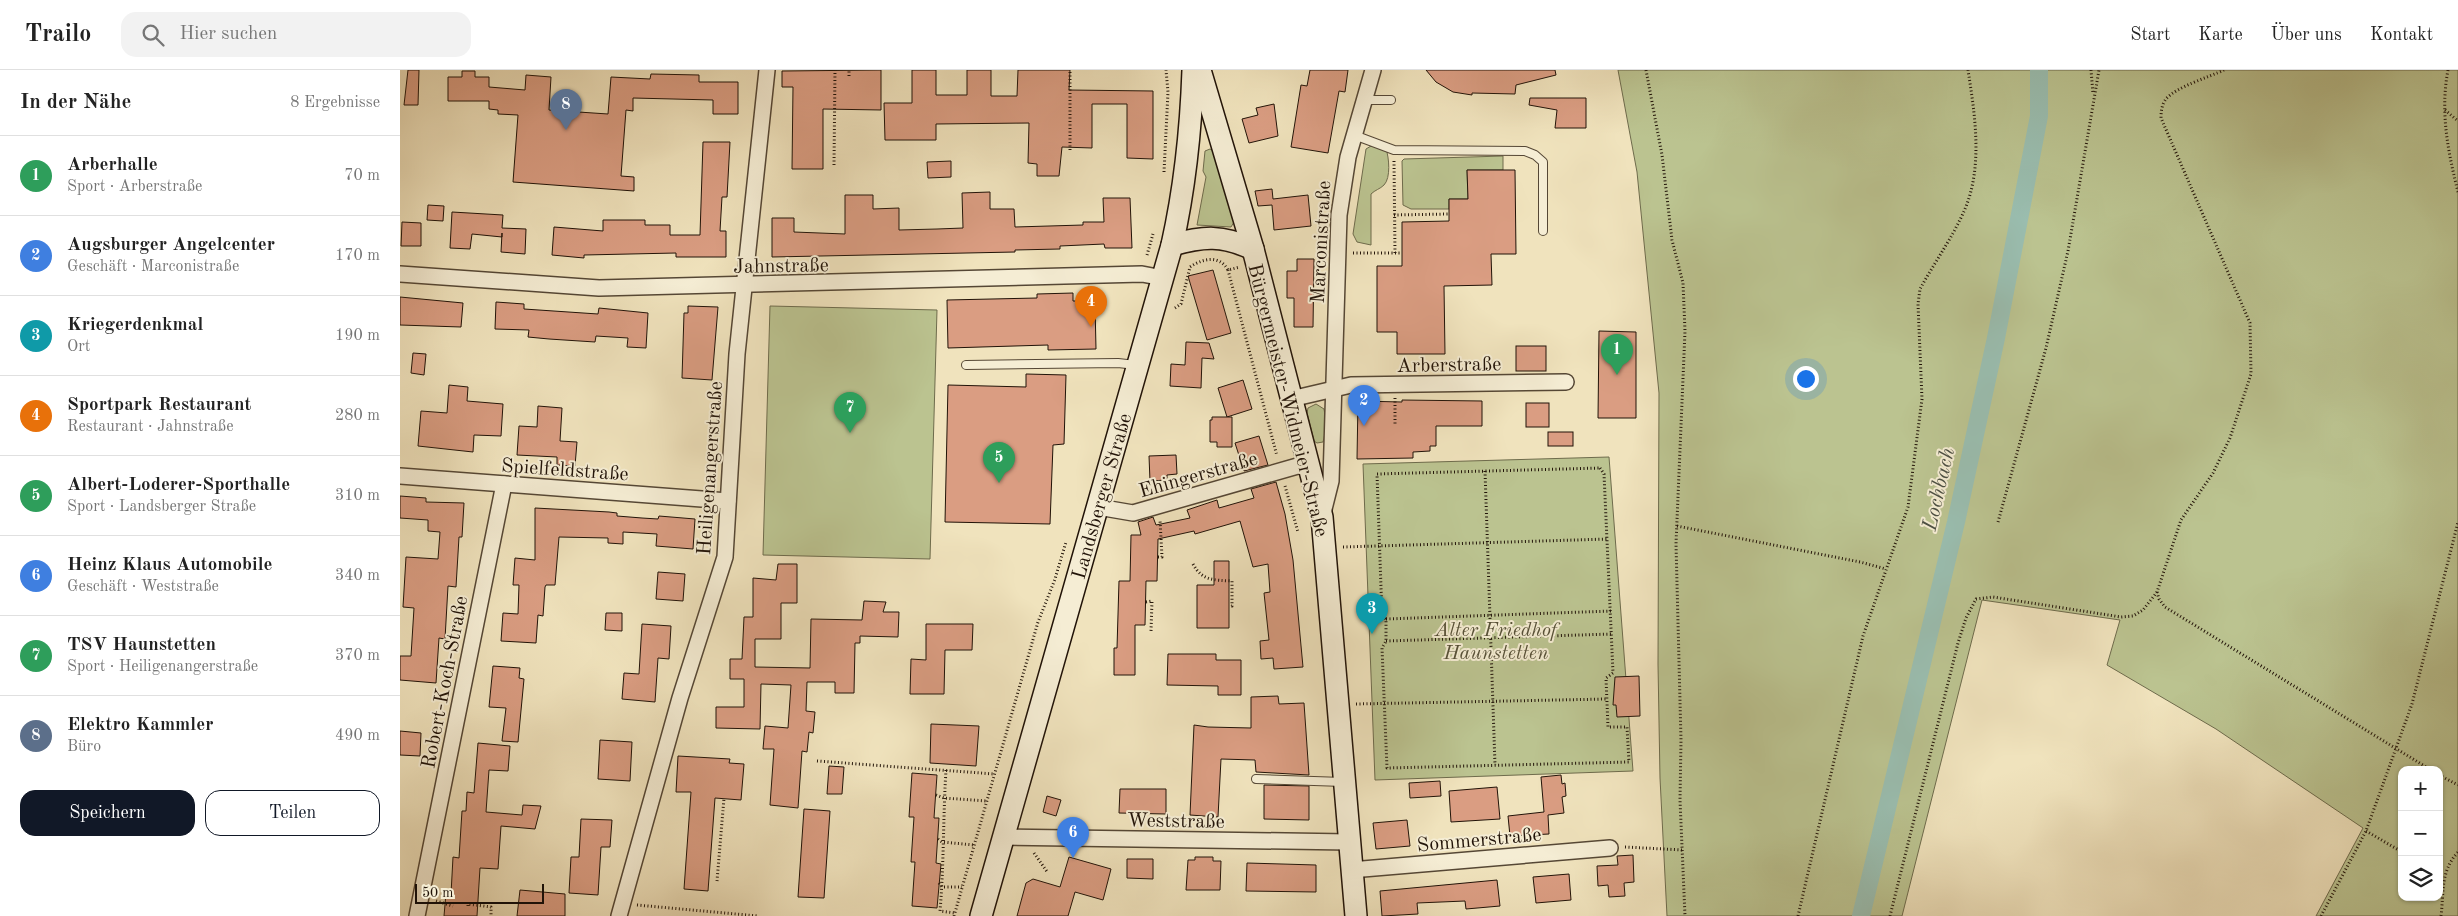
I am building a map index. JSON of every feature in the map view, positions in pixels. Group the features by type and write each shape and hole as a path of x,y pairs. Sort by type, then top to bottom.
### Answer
{"street":[{"name":"Heiligenangerstraße","path":"621,910 680,698 722,567 743,286 767,70"},
{"name":"Landsberger Straße","path":"980,916 1172,245 1187,162 1192,116 1193,70"},
{"name":"Bürgermeister-Widmeier-Straße","path":"1200,70 1255,255 1322,517 1343,782 1356,916"},
{"name":"Marconistraße","path":"1322,517 1330,481 1337,253 1342,186 1354,135 1373,70"},
{"path":"1172,245 1214,237 1236,241 1255,255"},
{"name":"Jahnstraße","path":"400,274 599,288 743,286 1142,274 1163,278"},
{"name":"Arberstraße","path":"1333,391 1351,385 1566,382"},
{"path":"1291,399 1333,391"},
{"name":"Ehingerstraße","path":"1098,507 1133,513 1308,463"},
{"name":"Spielfeldstraße","path":"400,476 728,501"},
{"name":"Robert-Koch-Straße","path":"417,916 504,484"},
{"name":"Weststraße","path":"1003,837 1349,842"},
{"name":"Sommerstraße","path":"1351,870 1610,848"}],"lane":[{"path":"1364,100 1391,100"},
{"path":"1354,135 1394,150 1525,150 1535,155 1542,162 1543,231"},
{"path":"966,365 1118,363 1138,365"},
{"path":"1256,779 1343,782"}],"path":[{"path":"834,165 835,70"},
{"path":"849,70 849,76"},
{"path":"1070,70 1070,150"},
{"path":"1164,174 1168,92 1166,70"},
{"path":"1646,70 1662,155 1672,240 1683,282 1685,331 1677,526 1681,740 1680,800 1684,916"},
{"path":"1798,916 1863,636 1908,507 1922,399 1918,304 1920,290 1965,210 1976,171 1972,98 1968,70"},
{"path":"2091,70 2094,100"},
{"path":"1998,522 2048,338 2068,251 2099,70"},
{"path":"1890,916 1958,643 1966,618 1976,599 1993,598 2121,617 2133,616 2142,610 2157,592 2181,520 2213,473 2230,438 2252,374 2250,322 2161,118 2163,103 2176,91 2224,70"},
{"path":"2448,70 2444,110 2448,148 2458,192"},
{"path":"2444,110 2458,121"},
{"path":"1394,150 1395,253"},
{"path":"1394,215 1448,214"},
{"path":"1142,274 1154,232"},
{"path":"1337,253 1402,253"},
{"path":"1228,270 1255,255"},
{"path":"1175,308 1180,304 1190,267 1203,259 1215,260 1225,264 1298,532"},
{"path":"1395,385 1395,425"},
{"path":"1600,468 1604,474 1613,672 1606,678 1608,728 1627,727 1629,762 1386,768 1382,648 1386,642 1386,619 1382,616 1377,474 1485,471 1600,468"},
{"path":"1485,471 1495,765"},
{"path":"1158,506 1163,535 1162,557 1158,557"},
{"path":"2321,916 2366,831 2394,749 2412,704 2458,522"},
{"path":"1677,526 1860,562 1886,569"},
{"path":"1325,548 1608,538"},
{"path":"946,770 942,842 945,853 940,911 954,914 1038,622 1055,579 1066,541"},
{"path":"1193,564 1198,573 1208,579 1232,581 1232,606 1229,606"},
{"path":"2157,592 2159,599 2165,607 2424,766"},
{"path":"1146,602 1152,602 1151,630"},
{"path":"1386,619 1611,611"},
{"path":"1386,642 1612,634"},
{"path":"1338,705 1607,699"},
{"path":"817,760 994,774"},
{"path":"2443,776 2458,785"},
{"path":"936,795 944,798 987,800"},
{"path":"717,881 724,798"},
{"path":"2366,831 2398,850"},
{"path":"1024,838 1048,873"},
{"path":"938,839 942,842 974,844"},
{"path":"1610,848 1630,846 1682,850"},
{"path":"2441,916 2444,877 2447,866 2458,852"},
{"path":"941,885 962,887"},
{"path":"468,906 468,904 491,907 491,916"},
{"path":"621,910 758,916"}],"green space":[{"path":"1618,70 2458,70 2458,916 2316,916 2363,828 2216,729 2107,665 2120,620 1982,600 1902,916 1667,916 1660,778 1658,664 1659,393 1637,172"},
{"path":"1371,146 1386,149 1389,167 1386,182 1371,194 1371,245 1357,242 1353,234 1366,149"},
{"path":"1210,149 1214,151 1234,222 1231,227 1197,225 1206,177 1203,171 1205,151"},
{"path":"1503,156 1503,170 1467,170 1468,199 1449,199 1449,209 1411,209 1403,205 1402,161 1404,159"},
{"path":"770,306 937,310 930,559 763,555"},
{"path":"1316,404 1324,409 1325,421 1323,442 1317,443 1314,441 1307,413 1308,408"},
{"name":"Alter Friedhof Haunstetten","path":"1609,457 1633,771 1375,780 1363,464"}],"building":[{"path":"408,70 419,70 418,105 404,105"},
{"path":"881,70 881,110 823,109 823,169 792,169 793,87 782,87 782,71"},
{"path":"912,70 936,70 936,95 967,95 967,70 991,70 991,96 1017,96 1018,70 1070,70 1069,90 1153,91 1153,159 1127,158 1127,104 1092,104 1092,148 1062,147 1059,176 1037,176 1037,164 1028,163 1029,123 936,124 936,140 885,140 884,103 912,103"},
{"path":"1310,70 1348,70 1345,92 1339,91 1328,153 1291,147 1301,85 1307,86"},
{"path":"1426,70 1555,70 1556,75 1516,85 1515,94 1472,93 1472,95 1453,92 1436,82"},
{"path":"462,71 475,71 475,77 489,77 489,87 525,90 526,75 551,77 549,110 608,114 611,77 650,79 651,74 699,75 699,82 738,82 738,114 713,114 713,100 633,98 633,111 626,110 621,176 634,177 634,191 513,182 518,115 498,114 498,110 489,109 489,101 448,101 448,77 462,77"},
{"path":"1530,98 1586,98 1586,128 1555,128 1557,110 1529,105"},
{"path":"1274,104 1278,136 1249,143 1242,119 1258,115 1256,108"},
{"path":"703,142 730,142 727,197 722,197 720,231 726,231 726,257 676,257 676,253 584,255 584,258 552,255 554,227 603,231 603,220 645,220 645,225 670,225 670,235 700,235"},
{"path":"951,161 951,177 928,178 927,162"},
{"path":"1467,170 1515,170 1516,254 1491,254 1492,285 1444,286 1445,354 1397,354 1397,332 1377,332 1377,266 1402,266 1402,222 1449,221 1449,199 1468,199"},
{"path":"1272,189 1273,199 1308,195 1311,226 1274,230 1272,205 1258,206 1255,191"},
{"path":"990,192 990,209 1014,209 1015,227 1083,225 1083,222 1104,222 1103,198 1130,198 1132,248 1105,248 1104,244 1060,246 1060,249 1015,250 1015,252 772,257 772,218 794,218 794,232 845,234 845,195 873,195 873,209 899,208 899,230 963,228 962,193"},
{"path":"428,205 444,206 443,221 427,220"},
{"path":"452,212 503,215 502,228 526,229 525,254 501,252 502,237 472,234 470,249 450,248"},
{"path":"402,222 421,223 421,246 401,246"},
{"path":"1297,259 1314,259 1313,327 1294,327 1294,298 1287,298 1287,271 1297,271"},
{"path":"1213,270 1231,333 1207,340 1188,276"},
{"path":"1073,293 1073,301 1084,301 1085,305 1095,304 1096,349 1048,350 1048,345 948,348 947,300 1037,298 1037,294"},
{"path":"400,297 463,303 461,327 400,325"},
{"path":"496,302 524,304 524,309 598,314 599,308 648,313 646,348 627,347 628,338 596,336 595,342 549,339 528,337 529,330 495,329"},
{"path":"688,306 718,307 712,380 682,378 684,313 688,313"},
{"path":"1599,331 1636,332 1636,418 1598,418"},
{"path":"1186,342 1209,343 1214,359 1202,358 1201,388 1170,386 1171,364 1185,365"},
{"path":"1516,346 1546,346 1546,371 1516,371"},
{"path":"413,353 426,354 424,375 411,373"},
{"path":"1026,374 1066,375 1064,444 1053,445 1050,524 945,522 948,385 1026,387"},
{"path":"1243,380 1252,409 1227,417 1218,388"},
{"path":"449,385 468,387 467,401 503,404 501,436 474,435 473,452 418,446 421,411 447,413"},
{"path":"1402,400 1482,401 1482,426 1436,426 1436,446 1430,446 1430,451 1413,452 1413,458 1357,459 1358,401 1402,402"},
{"path":"1526,403 1549,403 1549,427 1526,427"},
{"path":"538,406 562,408 560,441 577,442 575,466 557,465 557,457 517,455 519,426 537,427"},
{"path":"1212,417 1232,417 1232,447 1217,447 1217,442 1210,442 1210,420 1212,420"},
{"path":"1548,432 1573,432 1573,446 1548,446"},
{"path":"1259,436 1268,465 1244,471 1235,443"},
{"path":"1176,455 1177,474 1167,475 1167,480 1150,481 1149,456"},
{"path":"1276,482 1285,514 1293,560 1303,667 1274,669 1273,658 1261,659 1260,641 1269,640 1264,593 1270,592 1268,564 1253,567 1240,521 1195,534 1194,531 1158,539 1157,581 1146,581 1145,625 1135,625 1135,675 1114,675 1114,648 1117,648 1119,581 1130,581 1131,535 1141,535 1138,522 1153,517 1156,525 1190,518 1187,510 1217,500 1219,508 1254,498 1251,489"},
{"path":"400,496 426,498 426,502 464,503 462,537 459,537 456,587 448,586 445,639 439,638 436,683 400,680 400,656 411,656 414,608 403,607 406,557 438,559 440,532 428,531 428,520 400,518"},
{"path":"535,508 609,512 617,513 617,516 642,518 658,519 659,516 695,519 693,549 656,546 657,534 623,532 623,544 608,543 608,538 559,537 555,585 546,585 545,587 543,616 538,615 536,643 501,641 503,613 518,614 519,585 513,585 515,558 535,560"},
{"path":"1214,561 1229,561 1229,628 1197,628 1197,585 1214,585"},
{"path":"778,564 797,564 797,603 781,603 781,639 755,639 755,667 810,668 811,619 862,620 864,601 886,602 883,612 899,612 898,637 860,636 860,643 855,643 854,693 835,693 835,682 807,682 806,711 815,712 813,733 809,732 807,752 802,751 798,808 770,805 774,749 763,749 765,726 788,728 791,685 761,684 760,729 716,728 716,707 744,707 744,679 730,679 730,659 742,659 744,617 753,617 753,578 776,580"},
{"path":"658,572 685,574 683,601 656,599"},
{"path":"606,613 622,613 622,631 605,630"},
{"path":"642,624 671,626 669,659 658,658 655,702 622,699 624,673 639,674"},
{"path":"926,624 973,624 972,650 945,650 944,694 910,694 911,659 926,660"},
{"path":"1168,654 1216,654 1216,660 1241,660 1241,695 1218,695 1218,686 1167,685"},
{"path":"493,666 520,668 519,678 524,679 518,742 502,741 506,708 489,707"},
{"path":"1639,676 1640,716 1617,717 1616,705 1613,705 1615,677"},
{"path":"1278,696 1279,704 1304,703 1309,775 1256,772 1255,760 1221,759 1218,817 1190,815 1194,725 1251,728 1251,697"},
{"path":"931,724 979,726 976,766 930,763"},
{"path":"400,731 421,733 420,756 400,755"},
{"path":"600,740 632,742 630,781 598,779"},
{"path":"478,743 510,746 508,771 489,770 486,812 522,815 523,805 541,806 535,829 501,826 498,869 480,868 477,916 444,916 446,893 451,894 453,857 459,858 462,811 466,811 467,792 474,793"},
{"path":"678,756 730,759 729,763 744,764 741,800 715,798 708,891 684,889 691,792 676,792"},
{"path":"829,766 844,767 842,794 827,794"},
{"path":"912,773 937,775 934,818 939,818 936,863 941,864 937,908 912,906 915,862 911,862 914,817 909,817"},
{"path":"1561,775 1562,784 1565,783 1566,796 1562,797 1564,813 1548,815 1549,834 1510,836 1508,816 1544,812 1541,777"},
{"path":"1440,781 1441,796 1410,798 1409,783"},
{"path":"1264,785 1309,786 1309,820 1264,819"},
{"path":"1497,787 1500,819 1451,822 1449,791"},
{"path":"1120,789 1166,789 1166,814 1119,813"},
{"path":"1047,796 1061,800 1056,816 1043,812"},
{"path":"804,809 830,811 824,898 798,897"},
{"path":"581,819 612,820 610,847 601,847 598,895 569,893 571,857 579,857"},
{"path":"1407,820 1410,846 1376,849 1373,823"},
{"path":"1633,855 1634,882 1624,883 1625,896 1609,897 1608,885 1598,886 1597,866 1618,865 1617,856"},
{"path":"1069,857 1111,869 1103,900 1075,892 1068,916 1017,916 1026,883 1033,879 1060,887"},
{"path":"1195,857 1213,857 1213,861 1221,861 1220,890 1186,890 1188,860 1195,860"},
{"path":"1127,859 1153,859 1153,879 1127,878"},
{"path":"1247,863 1316,865 1316,892 1246,891"},
{"path":"1569,874 1571,900 1536,903 1533,877"},
{"path":"1497,880 1500,906 1466,909 1465,901 1417,903 1418,914 1382,916 1380,891"},
{"path":"520,890 565,894 565,916 517,916"}],"waterway":[{"name":"Lochbach","path":"1861,916 1956,522 1996,338 2039,116 2039,70"}],"place":[{"name":"Elektro Kammler","path":"566,130"},
{"name":"Sportpark Restaurant","path":"1091,327"},
{"name":"Arberhalle","path":"1617,375"},
{"name":"Augsburger Angelcenter","path":"1364,426"},
{"name":"TSV Haunstetten","path":"850,433"},
{"name":"Albert-Loderer-Sporthalle","path":"999,483"},
{"name":"Kriegerdenkmal","path":"1372,634"},
{"name":"Heinz Klaus Automobile","path":"1073,858"}]}
